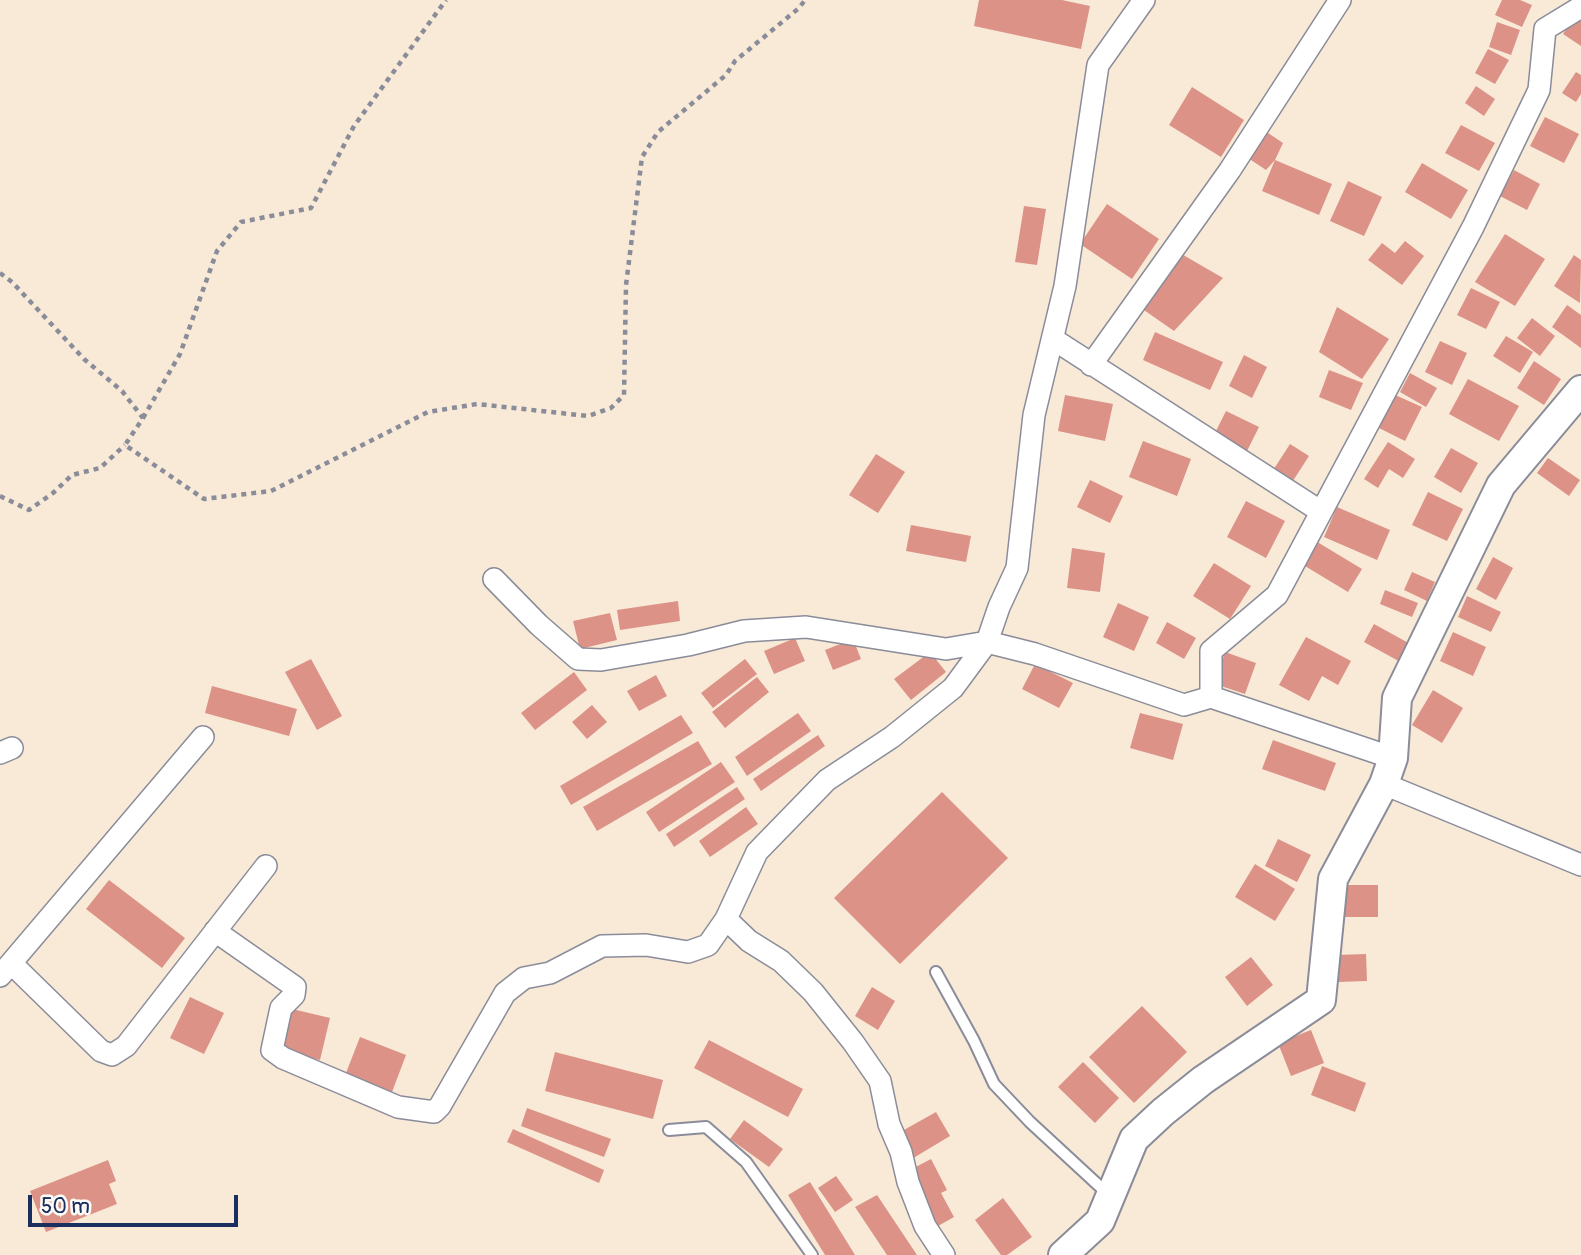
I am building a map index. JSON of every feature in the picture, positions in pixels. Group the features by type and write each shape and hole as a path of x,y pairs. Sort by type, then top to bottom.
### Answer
{"street":[{"path":"215,932 295,988 294,995 281,1008 272,1049 283,1058 398,1107 434,1112 505,993 524,978 550,972 602,946 646,944 688,951 708,946 726,919 757,852 827,780 892,737 953,688 987,642 1017,568 1034,415 1065,286 1098,65 1144,0"},
{"path":"1091,365 1230,170 1340,0"},
{"path":"1210,697 1211,651 1277,595 1473,227 1539,90 1545,29 1581,7"},
{"path":"1053,339 1320,511"},
{"path":"1063,1255 1100,1221 1134,1139 1203,1080 1321,1000 1333,879 1389,771 1397,698 1501,485 1581,390"},
{"path":"494,579 539,625 578,659 601,660 688,645 744,631 806,627 946,649 987,642 1035,654 1184,705 1210,697 1389,771 1581,865"},
{"path":"203,737 6,970 101,1051 112,1055 126,1046 266,866"},
{"path":"726,919 749,941 781,961 813,992 880,1081 889,1124 901,1152 908,1182 925,1226 944,1255"}],"lane":[{"path":"936,972 994,1084 1030,1122 1111,1197"},
{"path":"669,1130 706,1127 746,1162 812,1255"}],"path":[{"path":"0,496 29,510 72,475 100,468 125,445 180,354 216,251 241,222 311,208 354,126 446,0"},
{"path":"125,445 204,499 271,491 428,412 477,404 588,416 611,408 624,395 626,285 642,157 658,132 726,75 735,61 805,0"},
{"path":"0,273 84,359 122,391 143,418"}],"building":[{"path":"979,0 1062,0 1090,6 1081,49 974,26"},
{"path":"1502,0 1520,0 1532,5 1522,27 1495,15"},
{"path":"1576,14 1581,17 1581,46 1563,34"},
{"path":"1497,22 1520,30 1511,55 1489,47"},
{"path":"1488,49 1509,60 1495,84 1475,73"},
{"path":"1576,72 1581,75 1581,94 1576,102 1562,93"},
{"path":"1476,86 1495,99 1484,116 1465,103"},
{"path":"1192,87 1244,120 1221,157 1169,125"},
{"path":"1545,117 1579,134 1564,163 1530,146"},
{"path":"1461,125 1495,143 1479,171 1445,153"},
{"path":"1262,129 1283,143 1275,160 1266,170 1245,156"},
{"path":"1275,160 1332,184 1319,215 1262,191"},
{"path":"1422,163 1468,190 1451,219 1405,192"},
{"path":"1514,170 1540,184 1527,210 1500,196"},
{"path":"1348,181 1382,197 1364,236 1330,221"},
{"path":"1107,204 1159,239 1132,279 1080,244"},
{"path":"1024,206 1046,209 1037,265 1015,262"},
{"path":"1505,234 1545,259 1515,306 1475,282"},
{"path":"1405,241 1424,256 1402,285 1368,260 1382,243 1395,253"},
{"path":"1178,252 1223,278 1174,331 1141,308"},
{"path":"1574,255 1581,260 1580,303 1554,286"},
{"path":"1471,288 1500,302 1486,329 1457,315"},
{"path":"1567,305 1581,315 1581,348 1552,327"},
{"path":"1337,307 1389,339 1362,379 1319,352"},
{"path":"1532,318 1555,336 1540,356 1517,338"},
{"path":"1155,332 1223,362 1210,390 1143,360"},
{"path":"1506,336 1533,352 1520,373 1493,356"},
{"path":"1440,341 1467,353 1452,385 1425,372"},
{"path":"1244,355 1267,367 1252,398 1229,386"},
{"path":"1534,361 1561,379 1544,405 1517,388"},
{"path":"1329,370 1363,383 1351,410 1319,397"},
{"path":"1410,373 1437,388 1426,407 1400,392"},
{"path":"1468,379 1519,406 1499,441 1449,414"},
{"path":"1393,394 1422,407 1405,441 1377,427"},
{"path":"1065,395 1113,404 1105,441 1058,431"},
{"path":"1226,411 1259,427 1246,453 1213,437"},
{"path":"1143,441 1191,459 1177,496 1129,477"},
{"path":"1388,442 1415,459 1403,478 1389,469 1378,488 1364,479"},
{"path":"1290,444 1309,456 1289,487 1270,475"},
{"path":"1451,448 1478,463 1461,493 1434,477"},
{"path":"876,454 905,472 878,513 849,495"},
{"path":"1548,458 1580,480 1569,496 1537,473"},
{"path":"1090,480 1123,496 1110,523 1077,507"},
{"path":"1428,492 1463,509 1447,541 1412,525"},
{"path":"1246,501 1285,521 1266,558 1227,537"},
{"path":"1337,507 1390,530 1377,560 1324,537"},
{"path":"911,525 971,536 966,562 906,551"},
{"path":"1314,540 1362,569 1348,592 1300,563"},
{"path":"1072,548 1105,553 1100,592 1067,588"},
{"path":"1493,557 1513,568 1496,600 1476,589"},
{"path":"1214,563 1251,586 1230,619 1193,596"},
{"path":"1412,572 1435,582 1427,601 1404,590"},
{"path":"1385,590 1418,603 1412,617 1380,604"},
{"path":"1467,596 1501,612 1491,632 1458,617"},
{"path":"678,601 680,621 620,630 617,610"},
{"path":"1118,603 1149,617 1134,651 1103,637"},
{"path":"610,613 617,640 580,649 573,621"},
{"path":"1167,622 1196,638 1184,659 1156,643"},
{"path":"1374,624 1414,646 1404,664 1364,642"},
{"path":"1453,632 1486,647 1473,676 1440,661"},
{"path":"1306,637 1351,661 1338,685 1322,676 1309,701 1279,685"},
{"path":"795,638 805,661 774,674 764,651"},
{"path":"853,639 861,659 833,670 825,650"},
{"path":"930,652 946,672 911,700 894,679"},
{"path":"1225,652 1256,663 1245,694 1215,684"},
{"path":"311,659 342,716 317,730 285,672"},
{"path":"745,659 757,674 713,708 701,693"},
{"path":"1035,664 1073,683 1059,708 1022,689"},
{"path":"574,672 587,690 535,730 521,713"},
{"path":"656,675 667,696 639,711 627,691"},
{"path":"757,677 769,692 725,728 712,712"},
{"path":"212,686 297,709 289,736 205,713"},
{"path":"1433,690 1463,708 1442,743 1412,725"},
{"path":"592,705 607,722 587,739 572,722"},
{"path":"798,713 811,731 747,776 735,757"},
{"path":"1140,713 1183,724 1173,760 1130,748"},
{"path":"681,715 693,733 571,805 560,786"},
{"path":"818,735 825,746 761,791 753,779"},
{"path":"1273,740 1336,763 1325,791 1262,769"},
{"path":"698,741 712,764 597,831 583,807"},
{"path":"721,762 735,782 659,832 646,812"},
{"path":"737,787 745,799 674,847 666,834"},
{"path":"942,792 1008,858 900,964 834,898"},
{"path":"746,807 758,824 710,857 699,841"},
{"path":"1278,839 1311,855 1297,882 1265,866"},
{"path":"1255,864 1295,889 1275,921 1235,897"},
{"path":"109,880 185,938 162,968 86,909"},
{"path":"1344,885 1378,885 1378,917 1344,917"},
{"path":"1366,954 1367,981 1338,982 1336,955"},
{"path":"1251,957 1273,985 1247,1006 1225,977"},
{"path":"872,987 895,1001 878,1030 855,1016"},
{"path":"190,997 224,1013 204,1054 170,1038"},
{"path":"1142,1006 1187,1052 1134,1103 1089,1057"},
{"path":"288,1008 330,1018 320,1060 279,1050"},
{"path":"1311,1030 1324,1063 1291,1076 1278,1043"},
{"path":"360,1037 406,1055 392,1092 346,1073"},
{"path":"709,1040 803,1089 788,1117 694,1068"},
{"path":"555,1052 663,1080 653,1119 545,1091"},
{"path":"1083,1062 1119,1098 1095,1123 1058,1087"},
{"path":"1322,1066 1366,1083 1355,1112 1311,1095"},
{"path":"527,1108 611,1139 604,1157 521,1126"},
{"path":"936,1112 950,1136 910,1160 895,1135"},
{"path":"744,1120 783,1149 769,1167 730,1139"},
{"path":"513,1129 604,1170 599,1183 507,1142"},
{"path":"931,1159 947,1190 941,1193 954,1217 938,1226 908,1171"},
{"path":"108,1160 116,1181 109,1184 117,1204 46,1232 30,1191"},
{"path":"836,1176 853,1200 835,1212 818,1188"},
{"path":"810,1182 855,1255 825,1255 788,1195"},
{"path":"877,1195 917,1255 887,1255 855,1207"},
{"path":"1003,1198 1032,1237 1007,1255 1001,1255 975,1220"}]}
